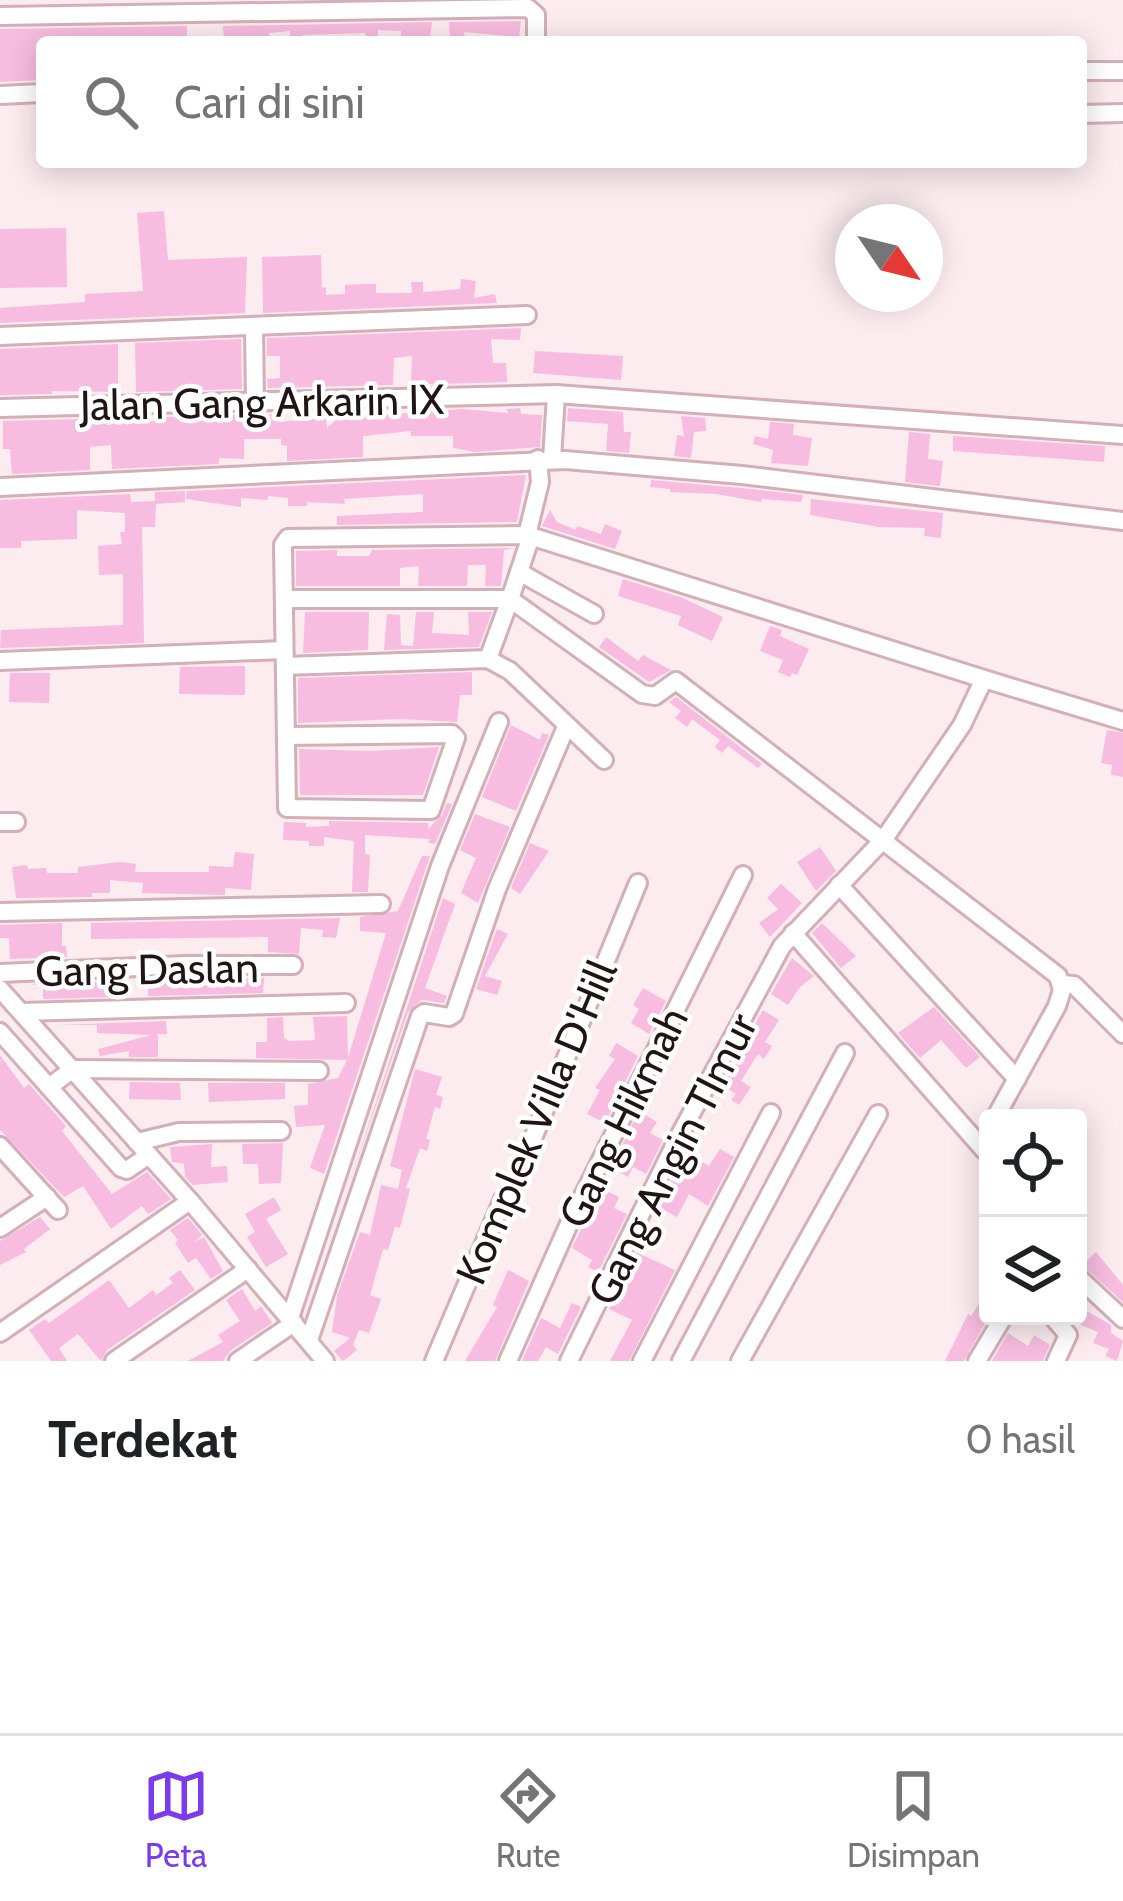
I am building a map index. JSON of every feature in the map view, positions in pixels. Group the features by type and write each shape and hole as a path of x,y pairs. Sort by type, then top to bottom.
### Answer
{"street":[{"path":"0,16 530,8"},
{"path":"1087,70 1123,71"},
{"path":"0,95 36,93"},
{"path":"1087,114 1123,113"},
{"path":"0,336 526,315"},
{"path":"254,326 256,403"},
{"path":"488,658 529,535 556,394"},
{"name":"Jalan Gang Arkarin IX","path":"0,408 556,394 1123,435"},
{"path":"0,487 545,459 742,475 1123,521"},
{"path":"286,736 452,734 456,738 431,810 286,806 283,544 288,538 529,535 1123,721"},
{"path":"519,572 594,614"},
{"path":"284,598 510,598 645,695 655,696 676,681 1048,967 1062,984 1074,985 1123,1034"},
{"path":"0,661 488,658 511,671 604,760"},
{"name":"Gang Angin TImur","path":"569,1361 677,1140 775,957 884,839 962,725 984,679"},
{"path":"238,1361 292,1321 440,866 499,722"},
{"path":"309,1340 420,1016 424,1012 454,1015 496,889 566,727"},
{"name":"Gang Hikmah","path":"508,1361 568,1226 742,875"},
{"name":"Komplek Villa D'Hill","path":"434,1361 503,1199 510,1194 638,883"},
{"path":"838,885 1017,1079"},
{"path":"0,912 381,904"},
{"path":"794,933 979,1137"},
{"name":"Gang Daslan","path":"0,973 293,965"},
{"path":"1000,1109 1050,1021 1062,984"},
{"path":"0,989 326,1361"},
{"path":"21,1012 346,1003"},
{"path":"36,1028 6,1039 123,1170 143,1148 179,1132 281,1130"},
{"path":"681,1361 845,1053"},
{"path":"49,1087 73,1069 319,1071"},
{"path":"642,1361 771,1113"},
{"path":"740,1361 878,1114"},
{"path":"0,1228 53,1204 2,1151"},
{"path":"0,1334 190,1201"},
{"path":"114,1361 248,1269"},
{"path":"1087,1285 1123,1319"},
{"path":"977,1361 999,1325"},
{"path":"1056,1361 1068,1335 1060,1325"}],"building":[{"path":"521,21 519,36 464,32 465,36 450,36 449,22"},
{"path":"432,22 430,36 378,30 378,36 290,36 290,31 224,36 223,26"},
{"path":"187,26 187,36 36,36 36,80 0,82 0,29"},
{"path":"164,211 168,260 247,257 245,313 0,323 0,308 85,302 85,294 143,291 137,213"},
{"path":"66,228 67,287 0,288 0,229"},
{"path":"321,255 326,295 345,294 345,285 362,284 376,284 376,293 412,293 411,282 423,282 423,292 460,289 461,279 476,281 474,298 495,294 497,303 263,313 262,257"},
{"path":"521,328 520,340 491,339 493,363 506,363 507,382 411,385 412,356 394,358 393,385 268,388 267,379 280,378 280,356 267,356 267,338"},
{"path":"241,339 242,389 136,392 135,343"},
{"path":"118,344 118,392 0,395 0,349"},
{"path":"535,351 623,356 621,380 533,373"},
{"path":"520,408 521,414 542,415 540,447 475,452 453,448 453,436 411,436 411,431 363,436 363,457 287,461 287,446 281,445 281,439 244,439 244,459 112,469 111,445 90,447 90,470 12,474 10,449 3,449 3,421 111,418 166,422 166,417 263,414 279,415 279,422 326,418 327,428 345,412 355,417 463,409 508,413 507,409"},
{"path":"568,408 623,412 624,432 631,432 629,453 606,451 608,424 567,421"},
{"path":"681,416 705,418 706,431 694,432 691,458 674,456 677,435 684,436"},
{"path":"770,422 794,424 793,435 812,438 808,466 771,463 773,450 753,444 755,436 768,439"},
{"path":"909,432 930,434 928,459 943,461 940,486 905,482"},
{"path":"953,436 1105,446 1104,462 953,451"},
{"path":"526,475 517,522 337,525 337,516 423,512 423,494 344,499 345,504 307,502 307,506 288,506 288,498 268,496 268,500 241,498 241,507 186,499 187,491"},
{"path":"651,480 803,495 801,502 761,502 670,492 650,487"},
{"path":"185,491 185,502 156,504 155,527 142,527 144,643 0,648 1,630 123,625 123,574 99,575 98,546 122,544 125,513 77,510 77,539 21,541 21,548 0,548 0,500 130,494 131,502 155,501 155,492"},
{"path":"811,499 943,513 941,538 924,536 925,528 879,527 810,515"},
{"path":"550,510 557,522 576,530 577,526 601,534 605,524 622,531 615,549 542,526"},
{"path":"514,548 504,550 501,586 485,586 486,565 468,565 467,586 418,586 419,566 400,568 400,586 296,586 296,551 337,550 337,556 369,556 372,550"},
{"path":"623,579 723,617 712,641 678,625 681,616 618,596"},
{"path":"305,612 369,612 368,650 303,653"},
{"path":"416,612 434,612 432,633 469,635 468,612 492,612 479,647 384,650 387,614 400,615 401,645 413,646"},
{"path":"770,626 809,649 797,675 778,672 783,660 760,651"},
{"path":"606,637 638,661 643,655 671,670 649,682 599,647"},
{"path":"245,666 245,695 179,694 180,667"},
{"path":"472,672 472,695 460,695 457,722 298,723 298,678"},
{"path":"10,673 50,673 49,703 9,702"},
{"path":"676,697 762,764 758,768 728,746 722,753 715,747 720,740 692,719 687,727 675,718 681,711 669,702"},
{"path":"511,725 540,740 542,733 549,735 516,811 482,797"},
{"path":"1107,730 1123,733 1123,777 1111,775 1112,765 1101,763"},
{"path":"439,747 423,795 300,795 299,749"},
{"path":"447,803 452,804 435,844 428,843 430,839 365,835 365,854 370,855 368,892 352,892 354,841 324,837 324,846 309,846 309,841 283,840 284,822 306,823 306,827 329,826 329,821 428,823 428,829"},
{"path":"475,814 510,827 478,903 461,893 476,858 460,850"},
{"path":"530,843 549,851 520,894 511,888"},
{"path":"820,847 836,871 816,891 797,862"},
{"path":"235,852 254,854 251,890 225,888 225,895 142,893 143,883 110,880 110,893 92,893 92,897 16,898 12,867 78,873 78,867 119,862 136,864 135,872 209,872 209,866 233,867"},
{"path":"422,856 430,856 324,1174 310,1168 325,1125 296,1127 294,1106 308,1105 308,1084 338,1078 347,1060 256,1058 256,1042 267,1042 267,1018 283,1017 284,1038 289,1041 315,1040 313,1017 347,1016 348,1058 386,933 360,931 360,917 398,911"},
{"path":"781,884 802,903 770,937 759,923 778,909 767,898"},
{"path":"443,898 455,904 425,988 447,996 444,1003 422,1000 408,1012 346,1193"},
{"path":"340,918 336,938 322,937 323,930 301,928 299,954 268,952 268,937 91,939 91,923"},
{"path":"62,923 67,957 10,959 9,938 0,938 0,925"},
{"path":"822,923 856,956 841,968 812,933"},
{"path":"497,929 508,934 485,976 502,981 497,995 476,989"},
{"path":"792,958 814,976 788,1005 771,994"},
{"path":"264,978 263,993 148,996 148,979"},
{"path":"116,981 116,997 43,999 43,985 25,985"},
{"path":"643,988 666,1001 649,1034 631,1023 639,1009 633,1005"},
{"path":"934,1007 980,1057 966,1068 941,1040 920,1058 898,1033"},
{"path":"763,1010 779,1020 765,1042 772,1046 764,1059 758,1054 741,1081 751,1087 739,1105 731,1100 736,1094 722,1085"},
{"path":"166,1021 167,1034 158,1034 158,1057 129,1057 129,1051 100,1056 98,1049 152,1035 97,1033 97,1025 57,1025"},
{"path":"616,1043 638,1056 605,1123 587,1114 600,1090 595,1088 615,1059 609,1056"},
{"path":"0,1055 24,1088 29,1084 66,1126 62,1131 112,1194 147,1172 171,1199 148,1214 142,1206 111,1229 83,1186 64,1197 0,1130"},
{"path":"415,1069 442,1077 436,1095 443,1097 440,1109 435,1107 427,1151 420,1148 406,1188 410,1189 400,1228 395,1227 388,1250 383,1249 370,1295 381,1299 369,1333 359,1330 353,1345 357,1350 343,1361 334,1351 350,1338 332,1332 337,1296 360,1232 370,1235 381,1185 398,1189 402,1170 390,1166"},
{"path":"130,1082 180,1083 181,1100 129,1099"},
{"path":"208,1083 285,1083 285,1099 209,1102"},
{"path":"639,1111 657,1122 650,1133 663,1140 646,1174 633,1167 628,1177 611,1168"},
{"path":"283,1143 281,1183 259,1184 258,1164 243,1164 242,1144"},
{"path":"212,1144 211,1167 227,1166 228,1182 193,1185 185,1177 184,1164 172,1162 170,1147"},
{"path":"720,1149 734,1157 708,1206 689,1194 677,1217 658,1207 685,1152 709,1166"},
{"path":"601,1188 619,1197 614,1208 627,1214 598,1272 588,1267 592,1260 572,1248"},
{"path":"274,1197 281,1210 266,1219 288,1254 266,1267 247,1237 255,1232 245,1214"},
{"path":"40,1217 50,1229 26,1252 0,1265 0,1241"},
{"path":"188,1218 202,1235 195,1242 204,1237 223,1271 211,1279 196,1258 188,1263 170,1230"},
{"path":"636,1252 675,1270 629,1361 610,1361 632,1320 609,1309"},
{"path":"1096,1252 1123,1285 1123,1302 1087,1270 1087,1260"},
{"path":"180,1270 195,1290 107,1350 101,1361 78,1334 59,1348 67,1361 51,1361 29,1330 45,1319 49,1323 109,1280 129,1308 153,1290 156,1295 173,1283 169,1278"},
{"path":"508,1270 529,1281 495,1361 465,1361 497,1307 493,1305"},
{"path":"242,1289 255,1311 261,1306 272,1323 231,1350 223,1361 188,1361 223,1342 218,1335 240,1321 226,1300"},
{"path":"572,1303 581,1307 558,1354 546,1347 538,1361 522,1361 541,1318 560,1328"},
{"path":"979,1304 979,1325 984,1325 964,1361 945,1361 968,1314"},
{"path":"1087,1311 1111,1325 1111,1333 1123,1341 1117,1361 1105,1356 1109,1349 1093,1343 1098,1332 1080,1325 1087,1325"},
{"path":"1008,1333 1028,1346 1034,1335 1050,1345 1043,1361 992,1361"}]}
